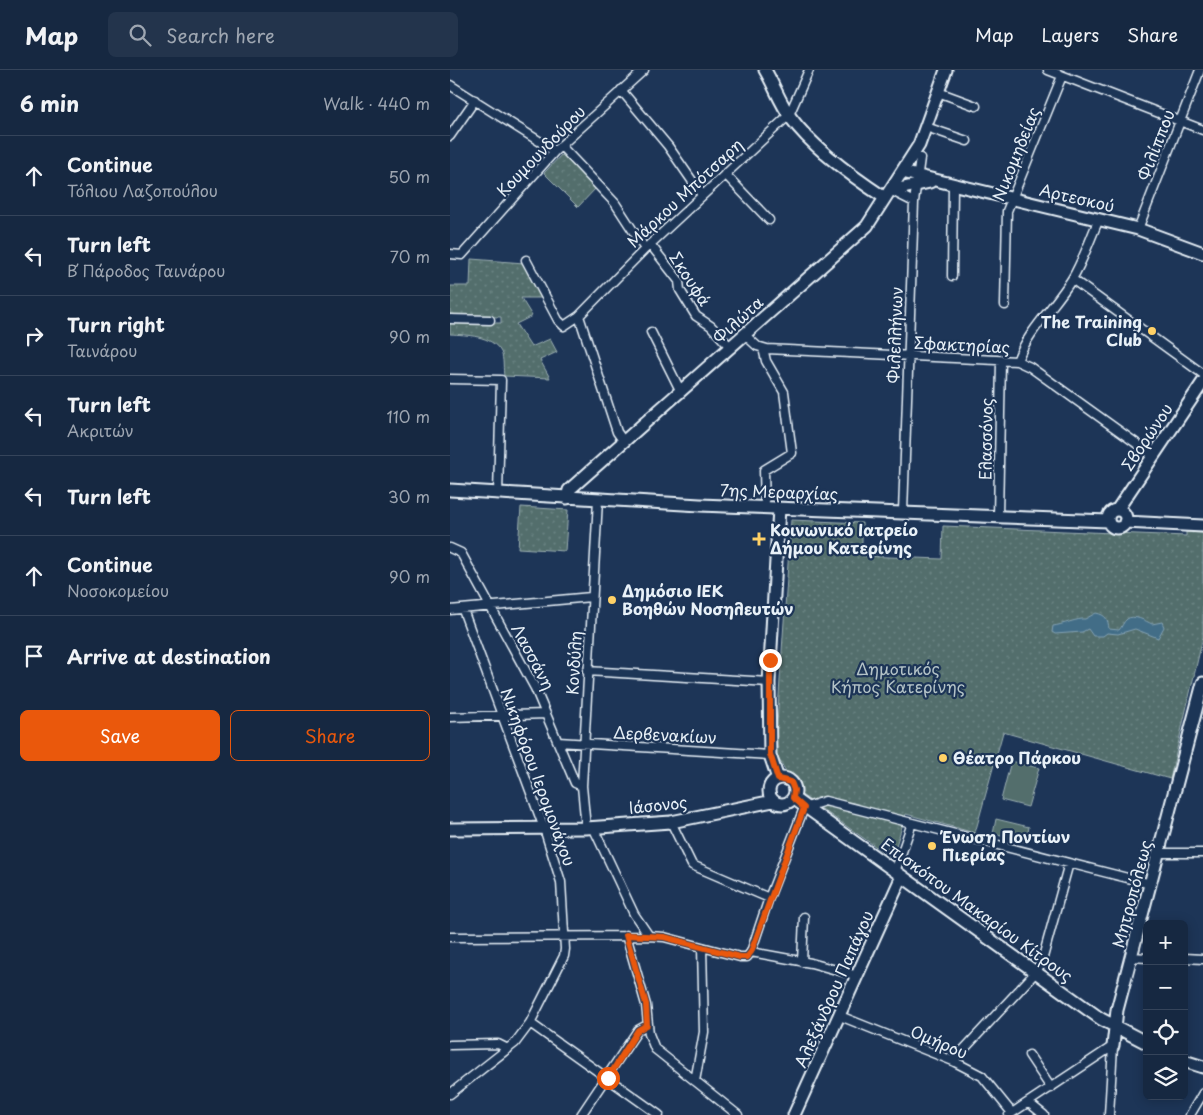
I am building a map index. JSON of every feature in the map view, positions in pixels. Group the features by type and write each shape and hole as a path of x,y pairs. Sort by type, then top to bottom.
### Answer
{"street":[{"name":"Κουμουνδούρου","path":"450,254 462,255 558,148 644,70"},
{"path":"765,70 789,115 799,128 851,175 887,194 903,194 914,202"},
{"name":"Μάρκου Μπότσαρη","path":"526,260 558,320 564,326 579,316 647,246 789,115 809,70"},
{"path":"902,172 915,167 920,158 920,145 946,70"},
{"path":"1048,70 1203,130"},
{"name":"Φιλίππου","path":"1138,229 1200,70"},
{"name":"Νικομηδείας","path":"1005,306 1008,211 1062,76"},
{"name":"Σκουφά","path":"450,85 558,148 615,203 647,246 679,281 680,290 696,316 711,326 731,348"},
{"path":"621,90 668,146 702,195"},
{"path":"938,92 976,106"},
{"path":"450,136 475,100"},
{"path":"926,127 967,141"},
{"name":"Φιλώτα","path":"567,498 568,491 867,226 920,145"},
{"name":"Φιλελλήνων","path":"903,512 914,202 920,158"},
{"name":"Αρτεσκού","path":"902,172 917,180 948,183 1138,229 1203,253"},
{"path":"725,174 770,220"},
{"name":"Αρτεσκού","path":"887,194 917,180"},
{"path":"948,183 952,276"},
{"path":"1017,362 1022,348 1036,326 1072,278 1099,219"},
{"path":"1072,278 1203,374"},
{"path":"579,316 617,432 624,442"},
{"path":"450,319 490,320"},
{"path":"651,332 681,392"},
{"path":"745,335 757,346 763,348 766,361 784,392 792,453 764,470 765,508"},
{"name":"Σφακτηρίας","path":"763,348 1017,362 1030,367 1154,456"},
{"name":"Ελασσόνος","path":"998,517 1001,361"},
{"path":"450,379 501,380 498,494"},
{"name":"Σβορώνου","path":"1117,510 1203,382"},
{"path":"581,499 582,479"},
{"name":"7ης Μεραρχίας","path":"450,490 598,500 765,508 1108,521"},
{"name":"Κονδύλη","path":"598,500 591,597 582,786 589,828 634,914 649,936"},
{"path":"778,779 770,754 769,682 779,508"},
{"path":"1117,510 1124,514 1125,522 1122,527 1116,528 1108,521 1110,513 1117,510"},
{"path":"1125,522 1203,526"},
{"name":"Λασσάνη","path":"450,548 462,553 546,714 575,783 582,786"},
{"path":"450,610 591,597"},
{"name":"Νικηφόρου Ιερομονάχου","path":"450,1094 508,1049 530,1023 564,956 561,882 544,828 463,610"},
{"path":"587,671 769,682"},
{"name":"Μητροπόλεως","path":"1109,1115 1114,1026 1203,683"},
{"path":"450,717 546,714"},
{"name":"Δερβενακίων","path":"558,742 770,754"},
{"path":"778,779 791,782 794,790 793,798 782,804 774,801 770,794 770,787 778,779"},
{"name":"Επισκόπου Μακαρίου Κίτρους","path":"793,798 804,808 1036,972 1114,1026 1143,1041"},
{"name":"Ιάσονος","path":"450,829 589,828 671,822 774,801"},
{"path":"749,954 804,808 825,801 1151,884"},
{"path":"671,822 692,865 769,898"},
{"path":"898,874 912,823"},
{"path":"1160,853 1203,854"},
{"path":"953,1061 1036,972 1042,961 1069,863"},
{"name":"Αλεξάνδρου Παπάγου","path":"794,1115 858,976 898,874"},
{"path":"802,962 804,917"},
{"path":"626,935 646,1004 647,1025 655,1049 738,1115"},
{"path":"450,937 626,935 664,937 740,957 749,954 802,962 858,976"},
{"path":"695,1081 704,1032 702,947"},
{"path":"1131,957 1143,958"},
{"path":"1188,958 1203,958"},
{"name":"Ομήρου","path":"840,1016 953,1061 982,1076 1011,1114"},
{"path":"530,1023 659,1115"},
{"path":"581,1115 608,1078 638,1030 647,1025"},
{"path":"450,1045 498,1044 508,1049"},
{"path":"1011,1114 1113,1046"},
{"path":"1029,1055 1051,1088"},
{"path":"1188,1062 1203,1067"},
{"path":"1190,1115 1203,1093"},
{"path":"1029,1103 1044,1115"}],"green space":[{"path":"563,153 597,187 578,207 544,173"},
{"path":"471,259 524,263 543,298 521,298 532,316 516,324 531,347 550,339 557,352 540,360 550,378 504,376 502,355 497,346 478,337 450,334 450,323 501,323 501,317 450,316 450,286 470,286"},
{"path":"521,507 568,510 565,551 518,548"},
{"name":"Δημοτικός Κήπος Κατερίνης","path":"791,520 862,523 862,556 942,559 943,526 1186,536 1186,532 1203,533 1203,637 1170,779 1003,732 975,833 906,814 892,858 799,793 775,753"},
{"path":"1011,761 1039,768 1028,807 1001,800"},
{"path":"996,819 1029,827 1026,842 993,834"}],"water":[{"path":"1096,613 1106,618 1109,629 1119,630 1126,620 1133,617 1152,624 1162,622 1164,627 1158,638 1135,629 1118,634 1107,633 1103,636 1093,636 1088,629 1082,632 1055,634 1052,632 1053,626 1085,619"}],"place":[{"name":"The Training Club","path":"1152,331"},
{"name":"Κοινωνικό Ιατρείο Δήμου Κατερίνης","path":"759,539"},
{"name":"Δημόσιο ΙΕΚ Βοηθών Νοσηλευτών","path":"612,600"},
{"name":"Θέατρο Πάρκου","path":"943,758"},
{"name":"Ένωση Ποντίων Πιερίας","path":"932,846"}],"route":[{"path":"608,1078 638,1030 647,1025 646,1004 639,978 630,956 626,935 664,937 740,957 747,957 751,952 769,898 804,808 793,798 794,790 791,782 783,778 778,779 770,754 770,660"}]}
